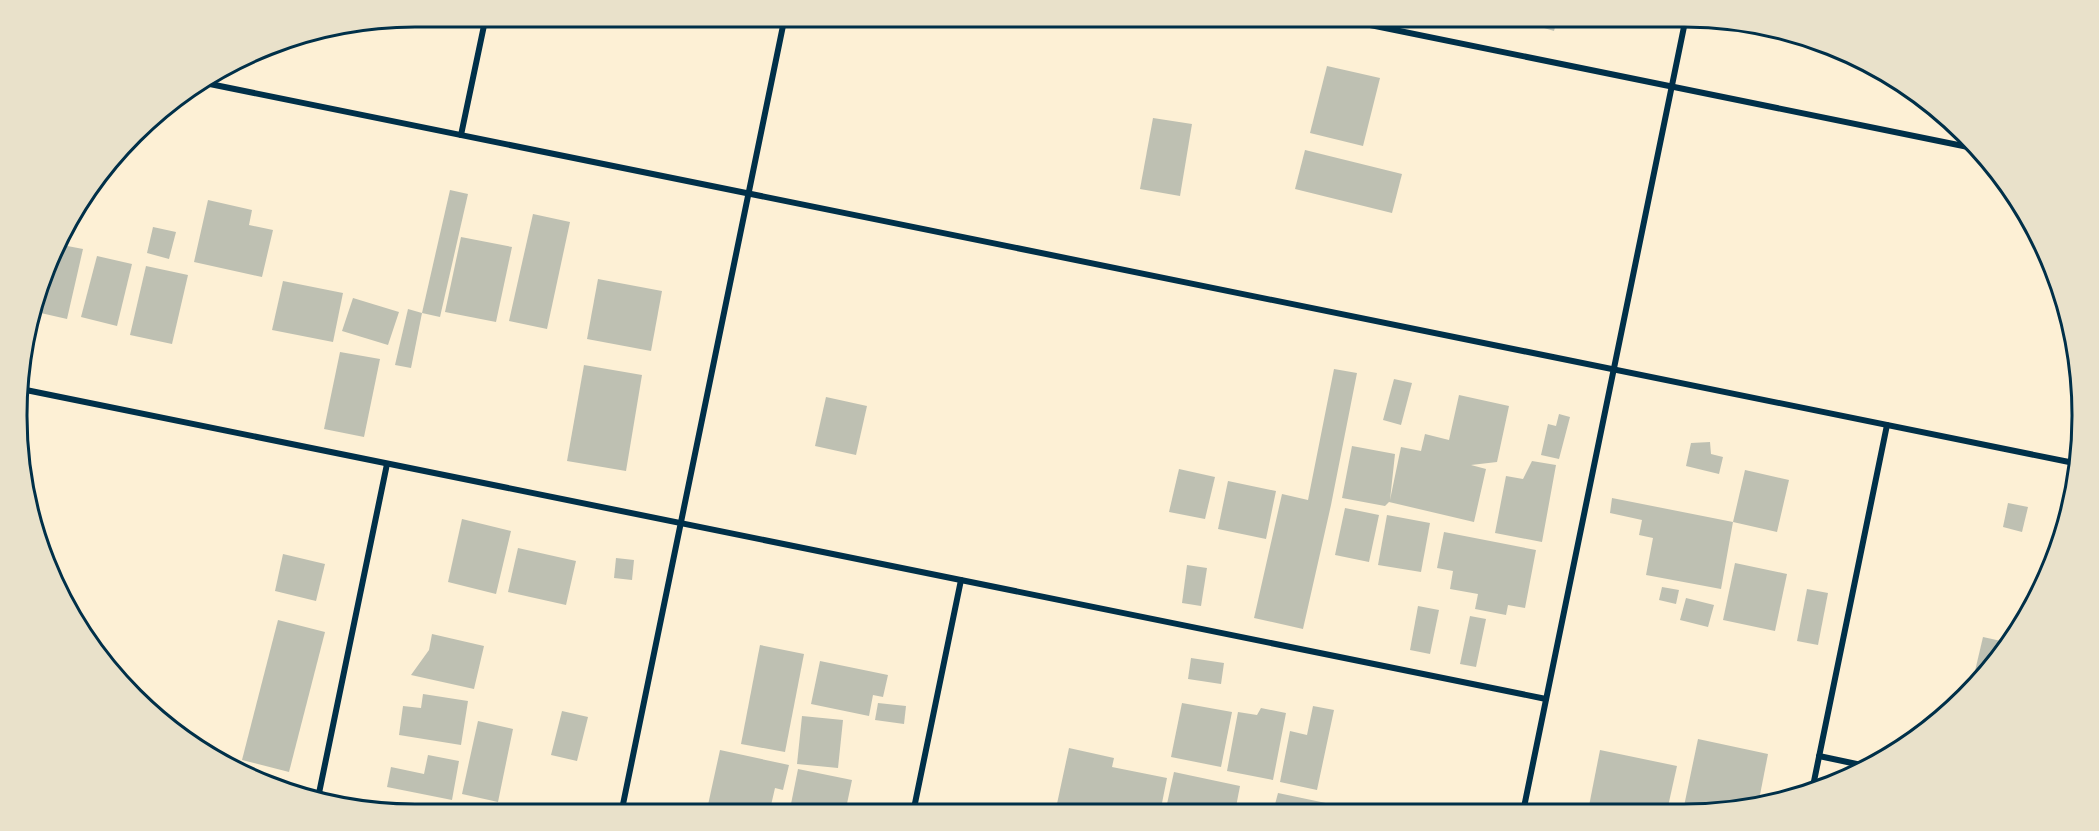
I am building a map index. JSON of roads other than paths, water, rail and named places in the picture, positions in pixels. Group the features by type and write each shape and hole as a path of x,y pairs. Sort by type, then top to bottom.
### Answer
{"street":[{"path":"461,135 484,27"},
{"path":"623,804 783,27"},
{"path":"1380,27 1963,146"},
{"path":"1525,804 1684,27"},
{"path":"212,84 2069,462"},
{"path":"28,390 1546,699"},
{"path":"1814,781 1887,425"},
{"path":"319,792 387,464"},
{"path":"915,804 961,580"},
{"path":"1819,756 1855,764"}]}
